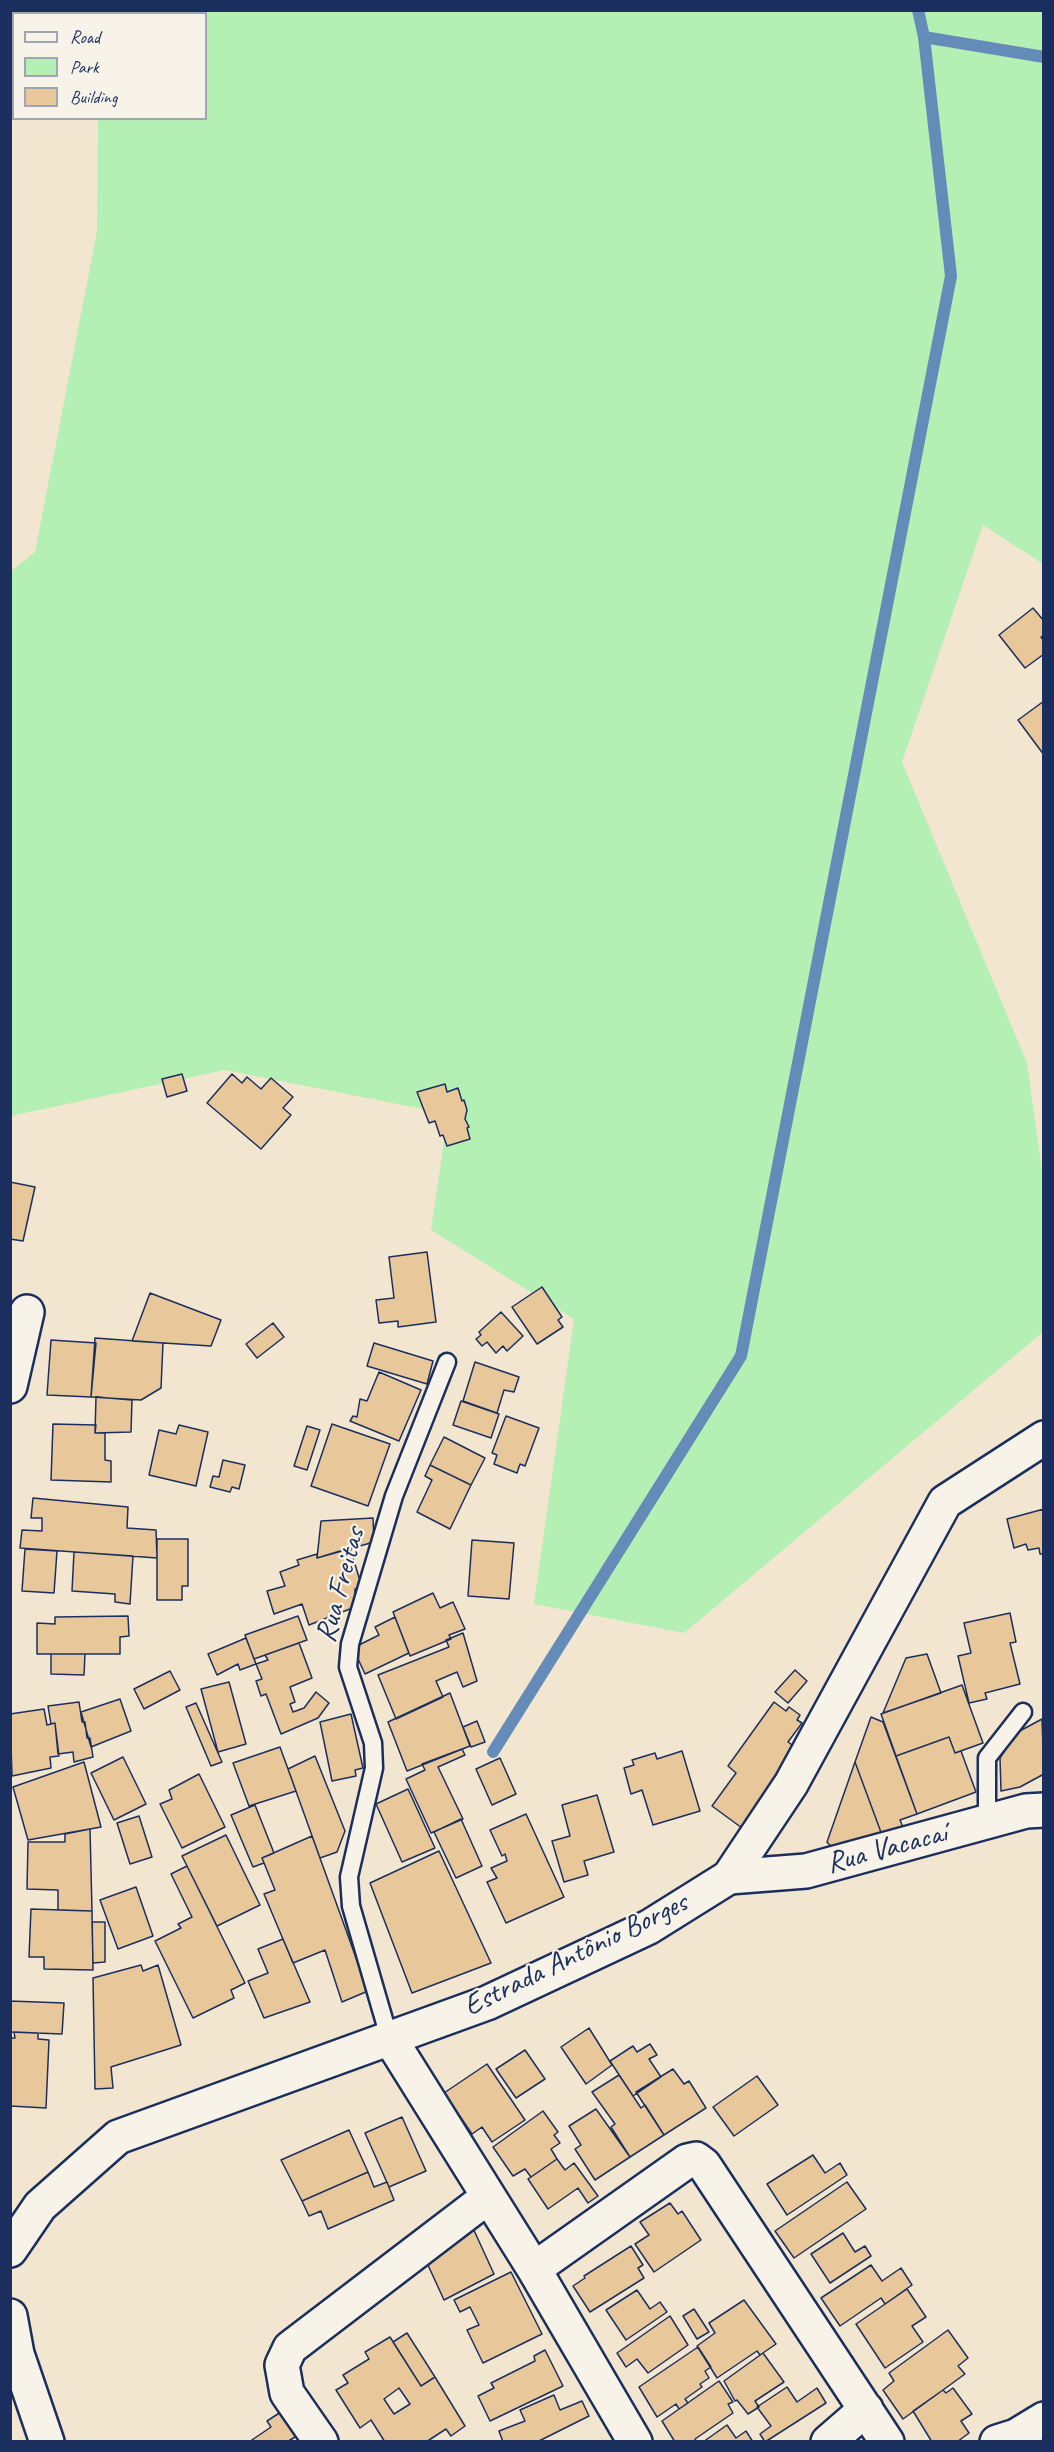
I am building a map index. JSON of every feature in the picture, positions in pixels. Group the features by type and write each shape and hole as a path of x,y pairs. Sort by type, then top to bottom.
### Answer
{"street":[{"path":"10,1386 27,1312"},
{"name":"Estrada Antônio Borges","path":"10,2250 40,2205 117,2137 488,2003 649,1927 729,1877 791,1784 945,1502 1044,1438"},
{"name":"Rua Vacacaí","path":"729,1877 806,1871 1026,1810 1044,1810"},
{"path":"389,2037 534,2269 635,2442"},
{"path":"534,2269 687,2161 696,2159 704,2165 887,2442"},
{"path":"321,2442 287,2394 282,2365 290,2348 488,2197"},
{"path":"10,2316 14,2354 47,2442"},
{"path":"828,2442 866,2409"},
{"path":"997,2442 1016,2436 1044,2419"}],"lane":[{"name":"Rua Freitas","path":"389,2037 351,1906 349,1877 374,1768 373,1743 348,1667 350,1644 394,1496 447,1362"},
{"path":"987,1821 987,1758 1023,1712"}],"green space":[{"path":"1043,11 1043,564 983,525 902,762 1027,1063 1044,1185 1043,1332 684,1633 534,1604 574,1319 431,1230 448,1114 225,1070 11,1116 11,571 35,552 97,231 98,120 207,120 207,12 99,12"}],"building":[{"path":"1033,608 1044,621 1044,635 1041,637 1044,641 1044,654 1025,668 999,635"},
{"path":"1044,701 1044,755 1018,720"},
{"path":"182,1074 187,1091 167,1097 162,1079"},
{"path":"232,1074 242,1083 247,1077 261,1089 271,1078 293,1097 283,1108 291,1115 261,1149 207,1103"},
{"path":"445,1084 447,1092 458,1088 462,1101 464,1100 467,1110 465,1119 469,1127 467,1128 470,1139 447,1146 443,1135 440,1136 435,1121 429,1123 417,1092"},
{"path":"10,1182 35,1187 23,1241 10,1239"},
{"path":"427,1252 436,1322 398,1327 398,1321 379,1323 376,1300 394,1298 389,1257"},
{"path":"542,1287 562,1317 558,1320 563,1327 537,1344 512,1307"},
{"path":"150,1293 221,1320 211,1346 132,1341"},
{"path":"501,1312 523,1336 507,1351 503,1346 496,1353 487,1342 482,1346 476,1339 481,1335 479,1332"},
{"path":"273,1323 284,1337 257,1358 246,1344"},
{"path":"95,1338 163,1343 161,1388 141,1400 91,1397"},
{"path":"51,1340 96,1343 91,1397 47,1395"},
{"path":"374,1343 433,1361 427,1384 367,1366"},
{"path":"475,1362 519,1377 514,1392 504,1390 497,1413 463,1401"},
{"path":"379,1372 421,1390 399,1441 350,1421 353,1416 357,1417 360,1399 367,1401"},
{"path":"96,1397 132,1400 131,1432 95,1433"},
{"path":"461,1401 499,1414 491,1438 453,1425"},
{"path":"506,1416 539,1428 525,1466 520,1464 517,1473 494,1464 497,1455 492,1453"},
{"path":"53,1424 96,1425 95,1433 105,1433 105,1460 111,1461 111,1482 51,1480"},
{"path":"332,1424 390,1444 368,1506 311,1486"},
{"path":"179,1425 208,1432 196,1486 149,1475 159,1430 176,1434"},
{"path":"307,1426 320,1430 307,1470 294,1466"},
{"path":"444,1437 485,1458 471,1485 430,1465"},
{"path":"223,1460 245,1465 239,1489 232,1487 230,1492 210,1487 213,1476 219,1477"},
{"path":"430,1465 471,1485 450,1529 417,1512 432,1480 425,1476"},
{"path":"33,1498 128,1507 127,1528 156,1530 157,1558 20,1548 22,1530 42,1531 42,1518 31,1518"},
{"path":"1044,1509 1044,1554 1040,1554 1039,1548 1028,1550 1026,1544 1014,1548 1007,1519"},
{"path":"373,1518 374,1542 317,1558 321,1521"},
{"path":"157,1539 188,1539 188,1586 182,1586 182,1600 157,1600"},
{"path":"472,1540 514,1543 509,1599 468,1596"},
{"path":"350,1548 362,1587 355,1589 355,1607 309,1625 302,1604 274,1614 267,1591 285,1586 280,1572 299,1565 297,1560 317,1554 317,1558"},
{"path":"25,1549 57,1551 54,1593 22,1591"},
{"path":"74,1552 133,1556 130,1604 115,1602 115,1594 72,1591"},
{"path":"433,1593 440,1608 453,1602 465,1629 449,1635 451,1639 410,1656 393,1612"},
{"path":"1010,1613 1016,1642 1010,1643 1020,1684 985,1693 987,1699 969,1703 958,1656 971,1653 964,1623"},
{"path":"128,1616 129,1636 120,1637 120,1654 37,1654 37,1623 55,1624 55,1617"},
{"path":"298,1616 307,1640 254,1659 245,1635"},
{"path":"395,1617 409,1653 365,1674 353,1648 379,1635 375,1627"},
{"path":"463,1633 477,1681 463,1687 457,1672 436,1681 443,1697 396,1719 378,1675 449,1647 446,1640"},
{"path":"246,1638 256,1664 240,1670 238,1664 217,1675 208,1654"},
{"path":"299,1643 312,1678 290,1687 295,1702 290,1704 293,1712 304,1708 316,1692 329,1703 318,1718 281,1734 266,1694 261,1696 256,1681 262,1679 256,1664 268,1660 265,1655"},
{"path":"51,1654 85,1654 84,1675 51,1674"},
{"path":"927,1654 941,1693 883,1713 906,1658"},
{"path":"795,1670 807,1681 788,1703 775,1692"},
{"path":"170,1671 180,1690 144,1709 134,1689"},
{"path":"229,1682 246,1744 218,1752 201,1689"},
{"path":"962,1685 983,1743 955,1753 949,1737 896,1756 881,1714"},
{"path":"450,1693 470,1746 407,1771 388,1722"},
{"path":"120,1699 131,1731 91,1747 81,1712"},
{"path":"79,1702 82,1722 85,1722 93,1757 74,1762 73,1752 58,1754 55,1723 51,1724 48,1706"},
{"path":"774,1702 786,1711 789,1707 800,1715 797,1720 802,1723 788,1742 799,1750 742,1828 712,1806 736,1773 728,1766"},
{"path":"196,1703 222,1762 211,1766 186,1707"},
{"path":"44,1709 47,1725 55,1723 59,1756 50,1757 51,1768 12,1776 10,1714"},
{"path":"351,1714 363,1768 355,1770 356,1776 332,1781 320,1722"},
{"path":"871,1717 883,1722 917,1814 900,1820 904,1830 882,1835 855,1762"},
{"path":"1042,1719 1044,1774 1020,1787 1001,1791 1000,1758 1016,1733"},
{"path":"477,1721 485,1742 471,1747 463,1727"},
{"path":"949,1737 955,1753 961,1751 976,1792 917,1814 896,1756"},
{"path":"280,1747 296,1791 249,1806 233,1763"},
{"path":"462,1749 465,1755 438,1767 463,1819 431,1833 406,1779 425,1770 422,1764"},
{"path":"682,1751 700,1811 653,1825 642,1790 631,1794 624,1768 634,1765 632,1760 655,1753 657,1759"},
{"path":"315,1756 345,1831 337,1852 320,1858 288,1769"},
{"path":"123,1757 146,1804 114,1820 91,1773"},
{"path":"500,1758 516,1794 492,1805 476,1769"},
{"path":"84,1762 101,1827 28,1840 13,1787"},
{"path":"855,1762 882,1835 836,1852 827,1842"},
{"path":"199,1774 225,1827 182,1848 160,1804 172,1799 169,1790"},
{"path":"408,1789 435,1848 402,1862 376,1804"},
{"path":"597,1795 614,1852 584,1861 588,1875 564,1882 552,1841 570,1836 562,1805"},
{"path":"255,1805 274,1853 262,1858 264,1863 253,1867 231,1815"},
{"path":"526,1814 564,1897 506,1923 487,1882 497,1878 491,1868 507,1861 505,1854 502,1856 490,1830"},
{"path":"139,1816 152,1857 130,1864 117,1823"},
{"path":"461,1819 482,1866 456,1878 434,1832"},
{"path":"90,1829 92,1911 58,1910 58,1890 27,1889 28,1842 65,1842 65,1834"},
{"path":"226,1835 260,1905 217,1926 182,1856"},
{"path":"312,1836 368,1991 342,2002 325,1950 293,1963 264,1894 275,1890 262,1858"},
{"path":"439,1851 491,1963 412,1993 370,1883"},
{"path":"187,1866 245,1983 231,1990 234,1998 193,2018 155,1941 181,1928 178,1924 192,1917 171,1874"},
{"path":"136,1887 153,1936 118,1949 100,1900"},
{"path":"31,1909 92,1911 93,1970 44,1969 44,1957 29,1957"},
{"path":"92,1922 105,1922 105,1962 93,1963"},
{"path":"283,1939 310,2002 264,2018 248,1981 268,1973 258,1949"},
{"path":"141,1965 143,1971 158,1965 181,2045 111,2067 113,2088 95,2089 93,1978"},
{"path":"10,2001 64,2003 62,2034 10,2032"},
{"path":"589,2028 612,2065 586,2084 561,2047"},
{"path":"14,2032 38,2033 38,2039 49,2040 46,2108 10,2106 10,2038 15,2038"},
{"path":"650,2044 657,2055 649,2059 661,2077 633,2096 610,2061 633,2046 637,2052"},
{"path":"525,2050 545,2079 516,2098 496,2069"},
{"path":"487,2064 525,2120 492,2142 482,2127 472,2134 444,2093"},
{"path":"673,2069 684,2084 689,2081 706,2108 664,2135 636,2092"},
{"path":"619,2075 641,2108 645,2105 664,2135 630,2157 611,2127 615,2124 592,2092"},
{"path":"757,2076 778,2105 734,2136 713,2107"},
{"path":"596,2109 630,2157 595,2180 575,2149 581,2145 569,2126"},
{"path":"543,2111 558,2132 554,2135 560,2143 551,2149 557,2159 531,2177 525,2169 513,2176 493,2147"},
{"path":"402,2117 426,2171 389,2187 365,2133"},
{"path":"349,2130 368,2172 302,2201 281,2160"},
{"path":"813,2155 825,2173 840,2163 847,2175 787,2215 767,2184"},
{"path":"557,2159 565,2170 574,2163 598,2196 588,2203 578,2188 548,2209 528,2179"},
{"path":"368,2172 374,2187 387,2182 394,2200 328,2229 321,2211 309,2216 302,2201"},
{"path":"847,2182 866,2209 794,2258 775,2231"},
{"path":"670,2203 678,2214 682,2211 701,2240 654,2272 635,2244 649,2235 640,2222"},
{"path":"472,2226 494,2274 444,2300 422,2252"},
{"path":"843,2233 855,2252 865,2246 871,2256 830,2283 811,2254"},
{"path":"631,2246 643,2265 638,2268 644,2278 590,2312 573,2286 585,2278 584,2276"},
{"path":"871,2265 882,2281 901,2268 912,2285 885,2304 881,2298 840,2326 821,2298"},
{"path":"511,2272 542,2334 483,2363 467,2330 479,2325 470,2307 460,2312 454,2300"},
{"path":"907,2289 926,2317 912,2326 923,2342 885,2368 856,2324"},
{"path":"637,2290 650,2309 660,2302 667,2312 626,2340 606,2310"},
{"path":"744,2300 776,2344 760,2355 757,2351 717,2378 697,2346 715,2333 709,2323"},
{"path":"694,2309 709,2332 697,2339 683,2316"},
{"path":"670,2316 688,2345 648,2373 637,2359 626,2367 617,2353"},
{"path":"948,2330 968,2358 958,2366 965,2374 903,2419 883,2390 894,2381 889,2373"},
{"path":"407,2333 435,2377 421,2386 393,2342"},
{"path":"390,2337 421,2386 435,2377 465,2426 451,2436 446,2429 426,2442 385,2442 371,2420 360,2428 336,2390 348,2383 343,2375 369,2359 365,2352","holes":["399,2388 410,2404 394,2414 384,2399"]},
{"path":"698,2347 711,2367 705,2371 709,2378 700,2384 702,2387 685,2399 688,2403 679,2409 676,2404 657,2417 639,2387"},
{"path":"545,2350 563,2386 490,2421 478,2396 494,2388 491,2383 535,2361 534,2356"},
{"path":"763,2353 784,2382 755,2401 759,2407 748,2414 737,2400 735,2401 724,2381"},
{"path":"719,2381 733,2402 728,2404 733,2413 695,2439 697,2442 675,2442 662,2421"},
{"path":"787,2387 797,2402 817,2388 826,2403 765,2442 760,2434 771,2426 757,2407"},
{"path":"953,2388 972,2414 961,2421 969,2433 957,2442 932,2442 913,2411 943,2390 946,2393"},
{"path":"554,2395 560,2410 582,2401 589,2416 537,2442 503,2442 499,2431 525,2421 520,2410"},
{"path":"287,2408 303,2432 287,2442 249,2442 271,2427 267,2421"},
{"path":"727,2425 736,2438 746,2431 753,2442 703,2442"}],"waterway":[{"path":"493,1752 741,1356 951,276 924,37 918,10"},
{"path":"924,37 1044,57"}]}
